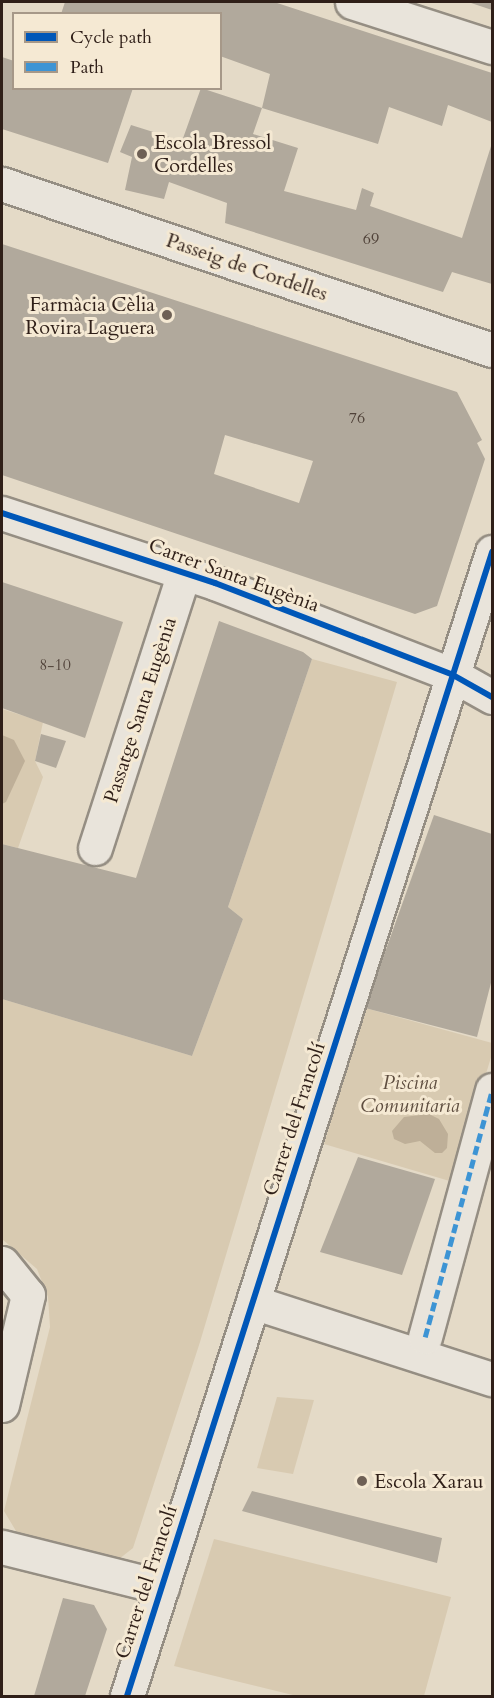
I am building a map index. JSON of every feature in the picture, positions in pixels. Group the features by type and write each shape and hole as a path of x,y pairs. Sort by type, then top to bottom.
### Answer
{"street":[{"path":"352,2 492,47"},
{"name":"Passeig de Cordelles","path":"2,184 492,350"},
{"name":"Carrer Santa Eugènia","path":"2,513 184,572 453,675 492,697"},
{"name":"Carrer del Francolí","path":"127,1696 492,552"},
{"name":"Passatge Santa Eugènia","path":"95,849 184,572"},
{"path":"425,1337 492,1090"},
{"path":"2,1263 28,1295 2,1405"},
{"path":"253,1302 492,1379"},
{"path":"2,1547 162,1587"}],"green space":[{"path":"312,659 397,682 200,1342 133,1548 119,1559 19,1536 4,1511 50,1327 48,1297 37,1269 2,1239 2,999 192,1056 243,919 228,907"},
{"path":"2,709 43,722 35,761 43,777 18,848 2,844"},
{"name":"Piscina Comunitaria","path":"365,1008 492,1043 492,1054 453,1182 324,1144"},
{"path":"277,1397 314,1400 293,1474 257,1468"},
{"path":"214,1539 451,1597 424,1696 297,1696 174,1666"}],"shaded area":[{"path":"2,735 14,740 25,761 6,802 2,804"},
{"path":"429,1114 439,1119 448,1134 447,1148 442,1153 435,1153 420,1141 405,1144 394,1139 392,1131 404,1117"}],"building":[{"path":"65,2 274,2 492,73 492,122 448,105 442,126 389,107 378,144 262,108 270,74 222,57 222,12 62,12"},
{"path":"468,2 492,2 492,10"},
{"path":"2,57 12,60 12,90 132,90 108,163 2,129"},
{"path":"200,90 207,90 262,108 253,134 298,148 284,191 356,210 362,188 374,193 370,206 462,238 492,143 492,284 452,272 443,292 225,223 227,203 169,182 164,199 125,190 132,157 120,152 131,125 182,141"},
{"path":"2,244 457,392 482,440 477,443 485,459 437,606 415,614 2,475","holes":["225,435 313,461 299,503 214,474"]},
{"path":"2,582 123,622 85,738 2,708"},
{"path":"219,621 303,652 312,659 228,907 243,919 192,1056 2,999 2,844 136,878"},
{"path":"41,734 66,741 56,768 35,761"},
{"path":"434,815 492,834 492,979 477,1037 365,1008"},
{"path":"358,1157 435,1179 402,1275 320,1252"},
{"path":"252,1491 442,1538 437,1563 242,1511"},
{"path":"63,1598 94,1605 107,1629 85,1696 34,1696"}],"marked path":[{"path":"425,1337 492,1090"}],"cycle path":[{"path":"2,513 215,583 453,675 492,697"},
{"path":"127,1696 492,552"}],"place":[{"name":"Escola Bressol Cordelles","path":"142,154"},
{"name":"Farmàcia Cèlia Rovira Laguera","path":"167,315"},
{"name":"Escola Xarau","path":"362,1481"}]}
